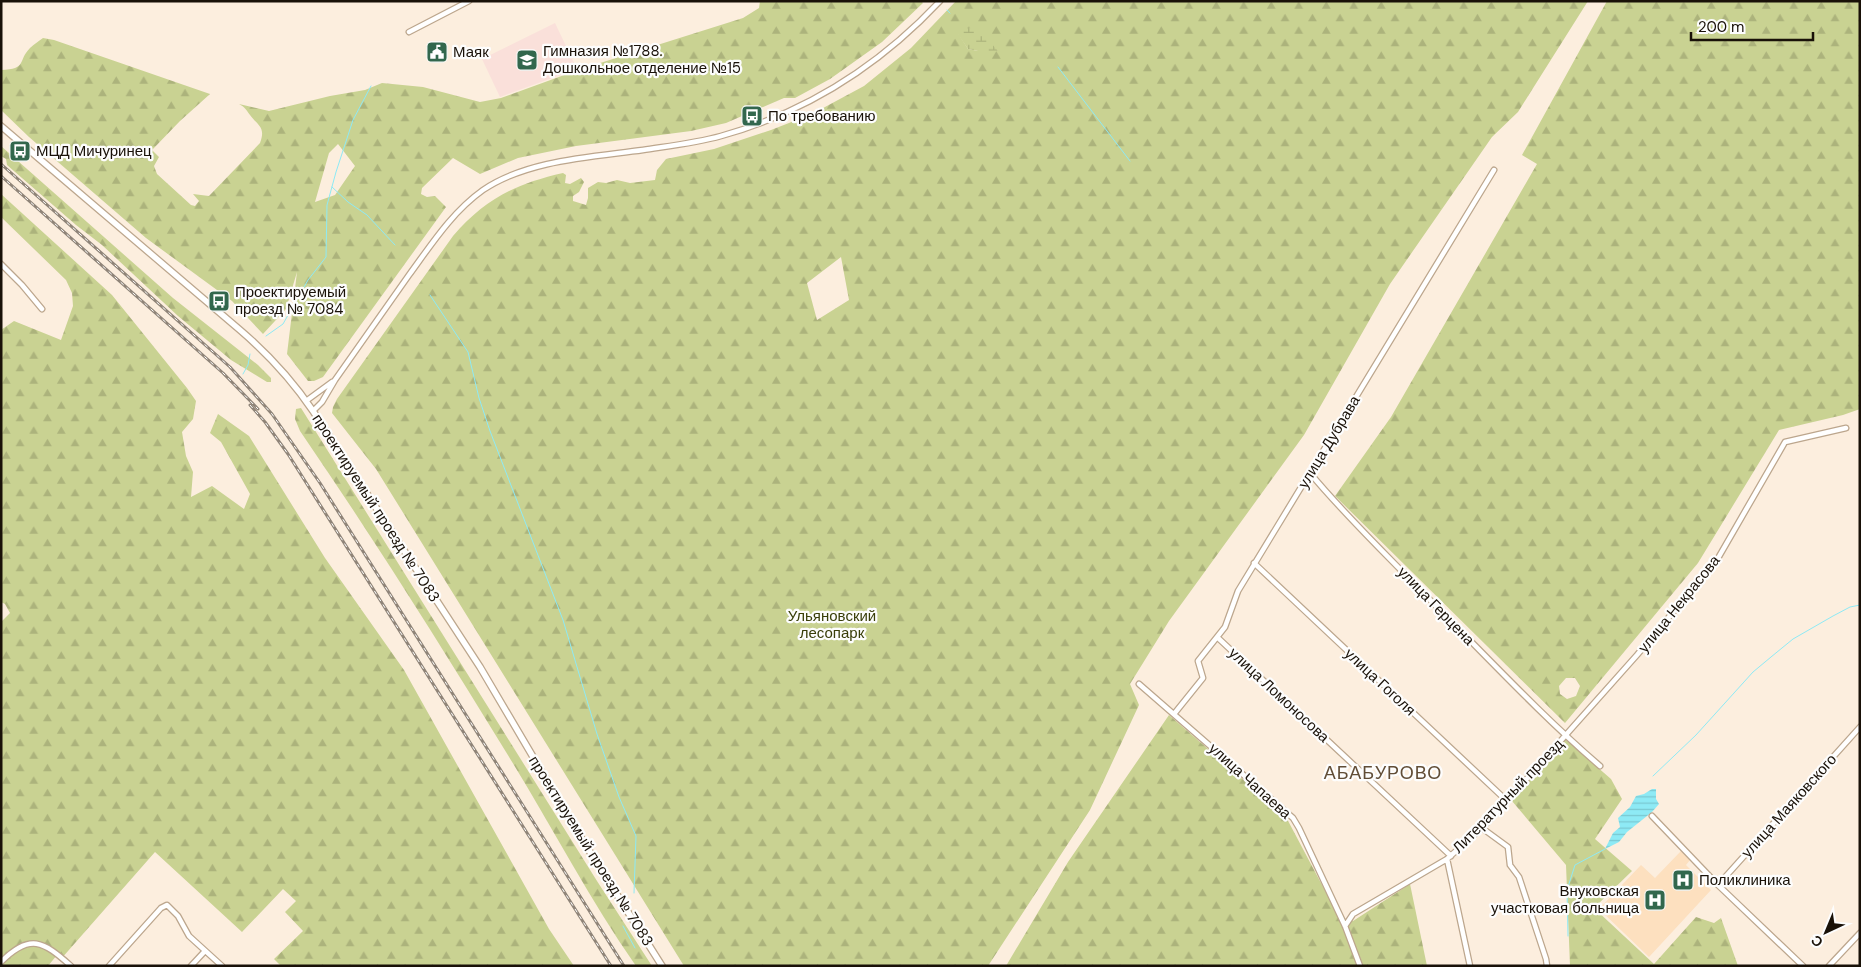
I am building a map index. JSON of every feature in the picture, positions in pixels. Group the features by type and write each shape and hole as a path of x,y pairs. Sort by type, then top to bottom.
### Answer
{"main road":[{"name":"проектируемый проезд № 7083","path":"1,126 260,347 277,364 313,411 480,667 578,833 662,966"}],"street":[{"path":"409,32 469,1"},
{"path":"313,411 322,402 334,380 444,229 463,207 484,189 517,173 544,166 720,136 751,127 796,109 853,77 879,58 904,37 940,1"},
{"name":"улица Дубрава","path":"1174,714 1203,678 1198,661 1225,627 1238,591 1254,563 1494,170"},
{"path":"1,264 42,309"},
{"path":"306,401 334,380"},
{"name":"улица Некрасова","path":"1571,729 1637,655 1716,560 1785,442 1846,428"},
{"name":"улица Герцена","path":"1310,473 1347,514 1565,736 1600,766"},
{"name":"улица Гоголя","path":"1254,563 1507,801"},
{"name":"улица Ломоносова","path":"1217,637 1449,858"},
{"name":"улица Чапаева","path":"1139,684 1293,818 1345,926 1360,966"},
{"name":"улица Маяковского","path":"1718,885 1860,727"},
{"name":"Литературный проезд","path":"1345,926 1353,914 1449,858 1482,828 1571,729"},
{"path":"1652,816 1718,885 1803,966"},
{"path":"1482,828 1508,847 1510,865 1519,877 1547,966"},
{"path":"1449,858 1470,966"},
{"path":"109,966 164,906 171,909 178,916 189,936 222,966"},
{"path":"1830,966 1860,933"},
{"path":"1,962 16,948 32,943 45,946 71,966"},
{"path":"191,966 205,951"}],"shaded area":[{"name":"Гимназия №1788. Дошкольное отделение №15","path":"555,23 577,69 500,97 482,59"},
{"name":"Внуковская участковая больница","path":"1681,851 1690,860 1686,865 1711,890 1649,957 1599,909 1641,865 1655,878"}],"green space":[{"path":"760,1 921,1 923,3 882,42 830,79 795,98 784,98 726,123 691,131 576,146 518,158 480,174 453,158 422,188 421,194 427,197 435,196 446,207 323,377 314,381 308,381 287,354 297,272 286,309 263,334 232,301 146,238 29,137 1,110 1,70 19,66 30,48 43,38 54,40 210,94 152,150 159,157 154,166 157,174 191,205 195,206 199,201 193,194 209,196 260,143 262,130 243,106 239,104 269,111 330,96 365,90 382,83 423,87 480,102 501,98 578,70 743,18 759,8","holes":["338,144 355,166 335,195 315,202 329,153"]},
{"name":"Ульяновский лесопарк","path":"956,1 1588,1 1518,112 1492,137 1390,284 1304,435 1169,621 1130,684 1139,705 1090,810 988,966 684,966 376,469 332,413 333,407 453,236 489,203 530,182 563,173 566,175 565,183 570,184 581,178 584,182 579,192 573,196 573,201 586,205 588,188 598,182 606,183 617,180 630,183 655,180 657,170 666,159 714,149 812,114 864,86 911,48","holes":["956,30 998,51 968,49","841,257 849,300 817,320 807,283"]},
{"path":"1607,1 1860,1 1860,409 1843,415 1779,430 1698,563 1565,723 1335,496 1391,417 1537,164 1522,155","holes":["1566,678 1575,678 1580,686 1576,696 1567,699 1560,694 1559,686"]},
{"path":"970,28 982,33 998,51 968,49 955,30"},
{"path":"1,146 173,298 258,365 271,378 271,382 267,382 231,360 178,316 102,245 7,165 6,159 1,156"},
{"path":"1,194 112,295 196,401 193,419 182,432 186,456 193,472 191,497 212,486 244,509 250,494 221,442 210,433 218,414 249,436 325,558 404,670 549,929 574,966 281,966 274,959 303,931 285,912 296,901 283,889 242,932 155,852 61,959 57,955 48,966 1,966 1,622 10,613 5,604 1,602 1,330 14,321 61,340 73,306 72,293 66,280 1,217"},
{"path":"301,408 652,966 636,966 618,940 456,671 300,431 295,419 296,409"},
{"path":"1169,715 1286,817 1339,917 1353,921 1410,884 1427,966 1006,966 1068,862"},
{"path":"1565,739 1611,779 1622,799 1595,839 1632,871 1594,908 1654,964 1696,917 1714,923 1721,918 1738,966 1570,966 1566,865 1512,801"}],"water":[{"path":"1656,789 1656,799 1659,804 1627,832 1619,842 1605,849 1613,833 1620,827 1618,818 1630,807 1636,796"}],"waterway":[{"path":"947,10 950,13"},
{"path":"1058,67 1130,161"},
{"path":"266,336 283,324 308,280 326,257 327,205 353,120 371,86"},
{"path":"332,187 348,202 367,215 395,245"},
{"path":"430,295 468,352 479,398 490,431 563,620 597,734 619,797 636,836 634,893"},
{"path":"243,374 248,365 250,354"},
{"path":"1653,776 1696,735 1753,672 1771,657 1793,639 1850,607 1860,605"},
{"path":"1568,936 1567,890 1575,865 1605,849"},
{"path":"623,926 635,948"}],"railway":[{"path":"1,164 230,367 272,414 320,483 624,966"},
{"path":"1,176 223,373 258,409"},
{"path":"250,405 288,454 611,966"}],"place":[{"name":"Маяк","path":"437,52"},
{"name":"Гимназия №1788. Дошкольное отделение №15","path":"527,60"},
{"name":"По требованию","path":"752,116"},
{"name":"МЦД Мичуринец","path":"20,151"},
{"name":"Проектируемый проезд № 7084","path":"219,301"},
{"name":"Поликлиника","path":"1683,880"},
{"name":"Внуковская участковая больница","path":"1655,900"}],"district":[{"name":"АБАБУРОВО","path":"1383,773"}]}
